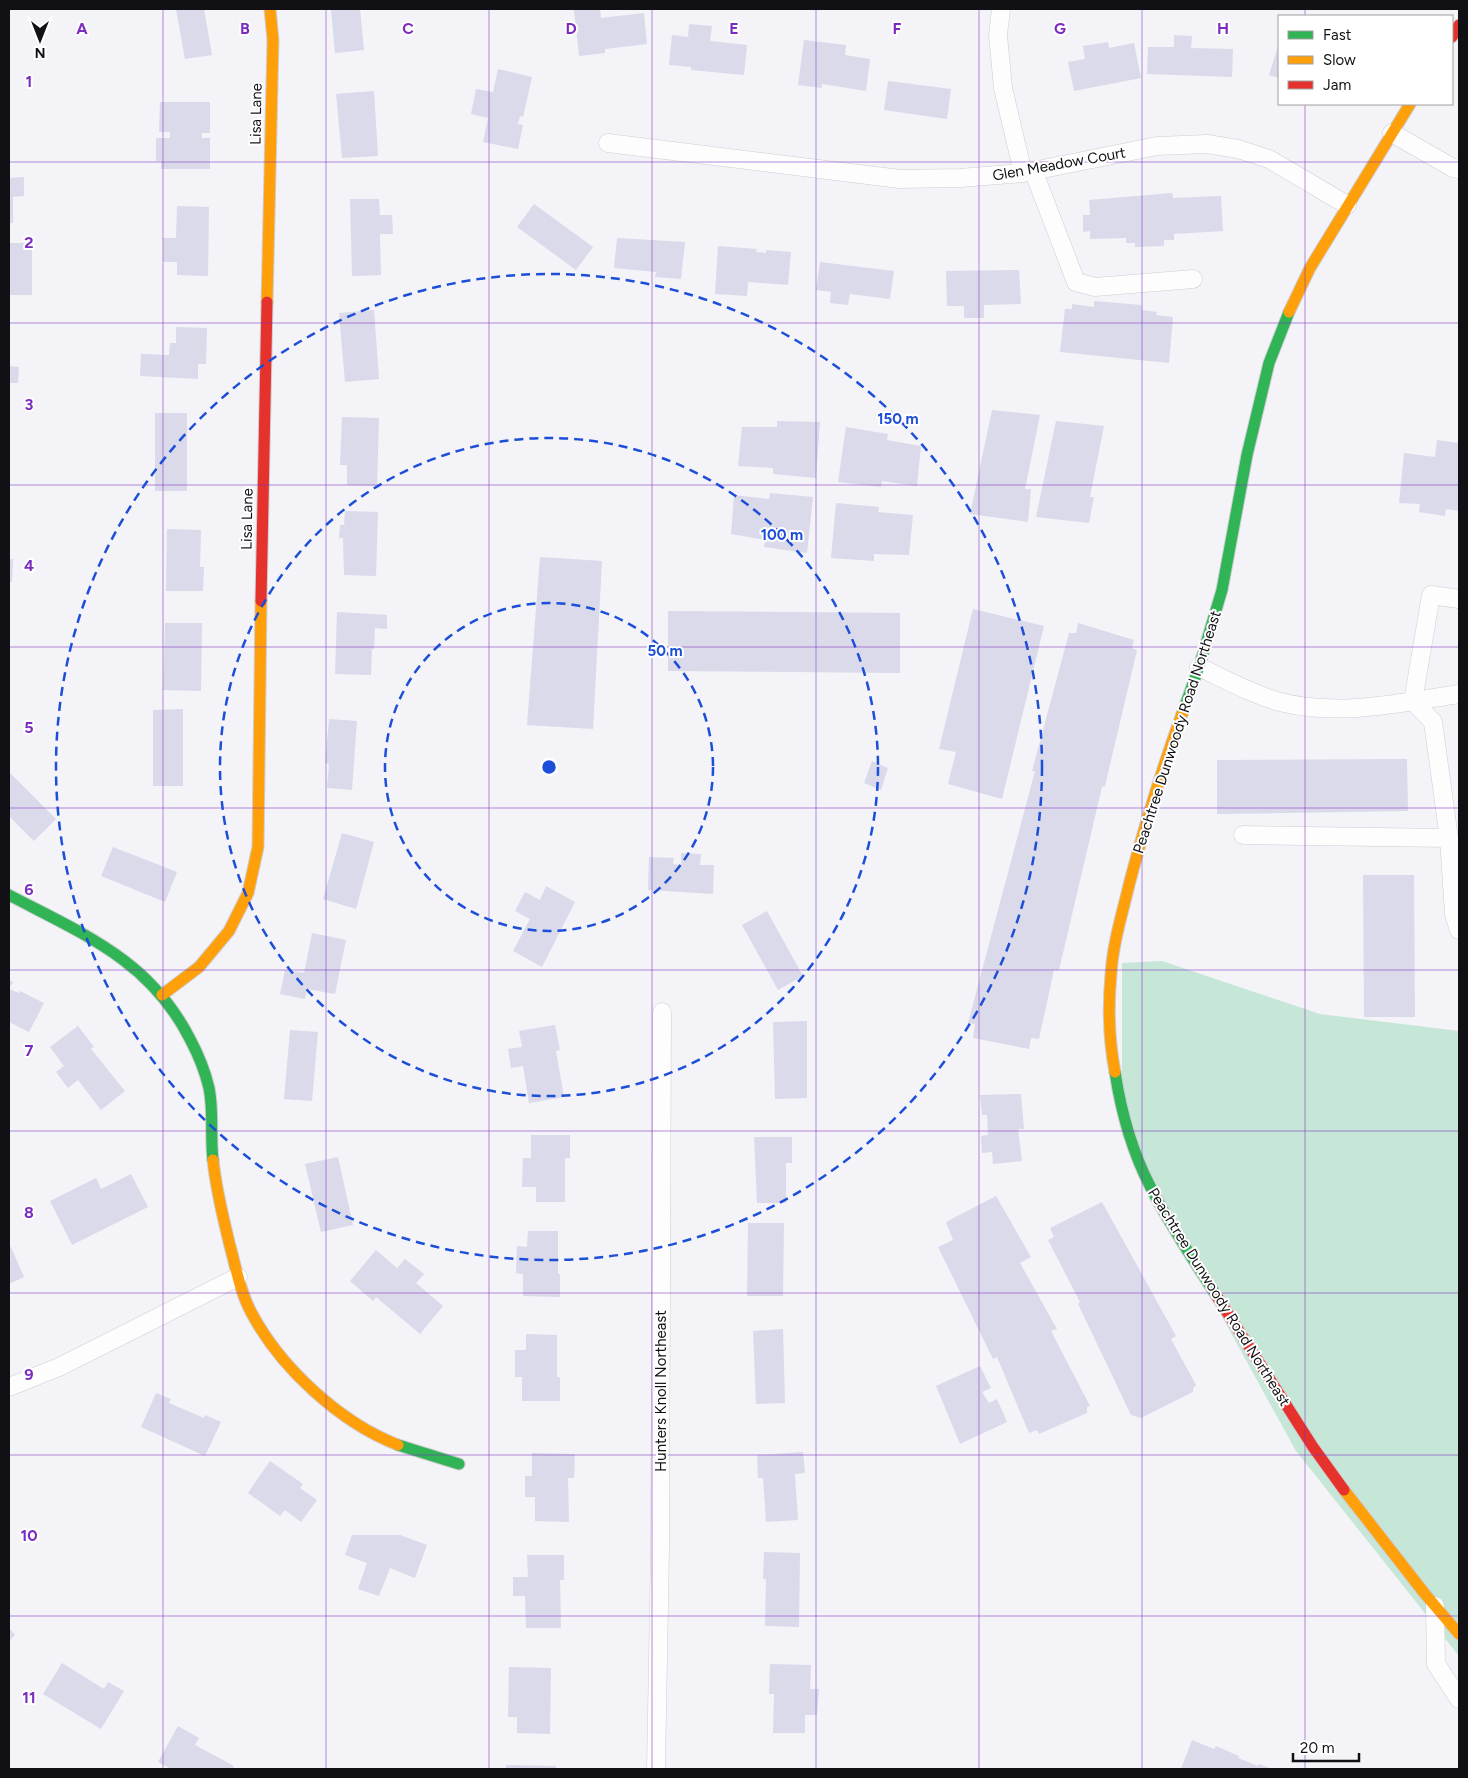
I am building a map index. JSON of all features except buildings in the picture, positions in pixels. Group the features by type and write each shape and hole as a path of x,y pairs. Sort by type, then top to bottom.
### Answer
{"street":[{"name":"Lisa Lane","path":"162,995 199,967 229,931 248,893 258,848 258,676 273,40 270,9"},
{"path":"1001,9 998,35 1003,88 1028,172 1076,282 1095,288 1193,279"},
{"name":"Peachtree Dunwoody Road Northeast","path":"1409,105 1310,268 1286,318 1269,363 1247,455 1222,590 1199,667 1144,826 1118,931 1111,973 1110,1015 1112,1057 1119,1099 1131,1139 1149,1185 1172,1226 1314,1447 1348,1496 1459,1634"},
{"path":"1392,132 1453,168 1459,169"},
{"name":"Glen Meadow Court","path":"608,144 900,179 960,178 1028,172 1157,146 1207,144 1238,149 1268,159 1347,205"},
{"path":"1413,701 1431,595 1459,599"},
{"path":"1199,667 1245,689 1279,702 1317,709 1356,709 1459,694"},
{"path":"1413,701 1433,722 1453,820 1449,838 1454,914 1459,930"},
{"path":"1243,835 1449,838"},
{"path":"9,895 114,952 140,972 162,995 189,1036 206,1079 210,1102 211,1144 217,1192 238,1277 251,1310 270,1342 293,1370 323,1399 353,1420 385,1439 418,1453 459,1464"},
{"name":"Hunters Knoll Northeast","path":"656,1769 660,1539 662,1012"},
{"path":"9,1387 59,1367 238,1277"},
{"path":"1435,1606 1436,1664 1459,1699"}],"green space":[{"path":"1162,961 1320,1014 1459,1031 1459,1656 1296,1451 1122,1135 1122,963"}],"traffic: fast":[{"path":"1182,714 1199,667 1222,590 1247,455 1269,363 1289,312"},
{"path":"9,895 63,923 112,952 135,969 174,1012 196,1051 207,1082 211,1106 213,1160"},
{"path":"1115,1072 1128,1130 1144,1173 1173,1228 1216,1295"},
{"path":"398,1445 459,1464"}],"traffic: slow":[{"path":"267,302 273,40 270,9"},
{"path":"1289,312 1310,268 1409,105"},
{"path":"162,995 199,967 229,931 248,893 258,847 261,601"},
{"path":"1115,1072 1111,1048 1109,1011 1114,950 1121,915 1142,839 1182,714"},
{"path":"213,1160 220,1203 239,1279 247,1304 263,1333 295,1372 333,1407 376,1435 398,1445"},
{"path":"1344,1490 1425,1594 1459,1634"}],"traffic: jam":[{"path":"1453,35 1459,25"},
{"path":"261,601 267,302"},
{"path":"1216,1295 1313,1447 1344,1490"}]}
